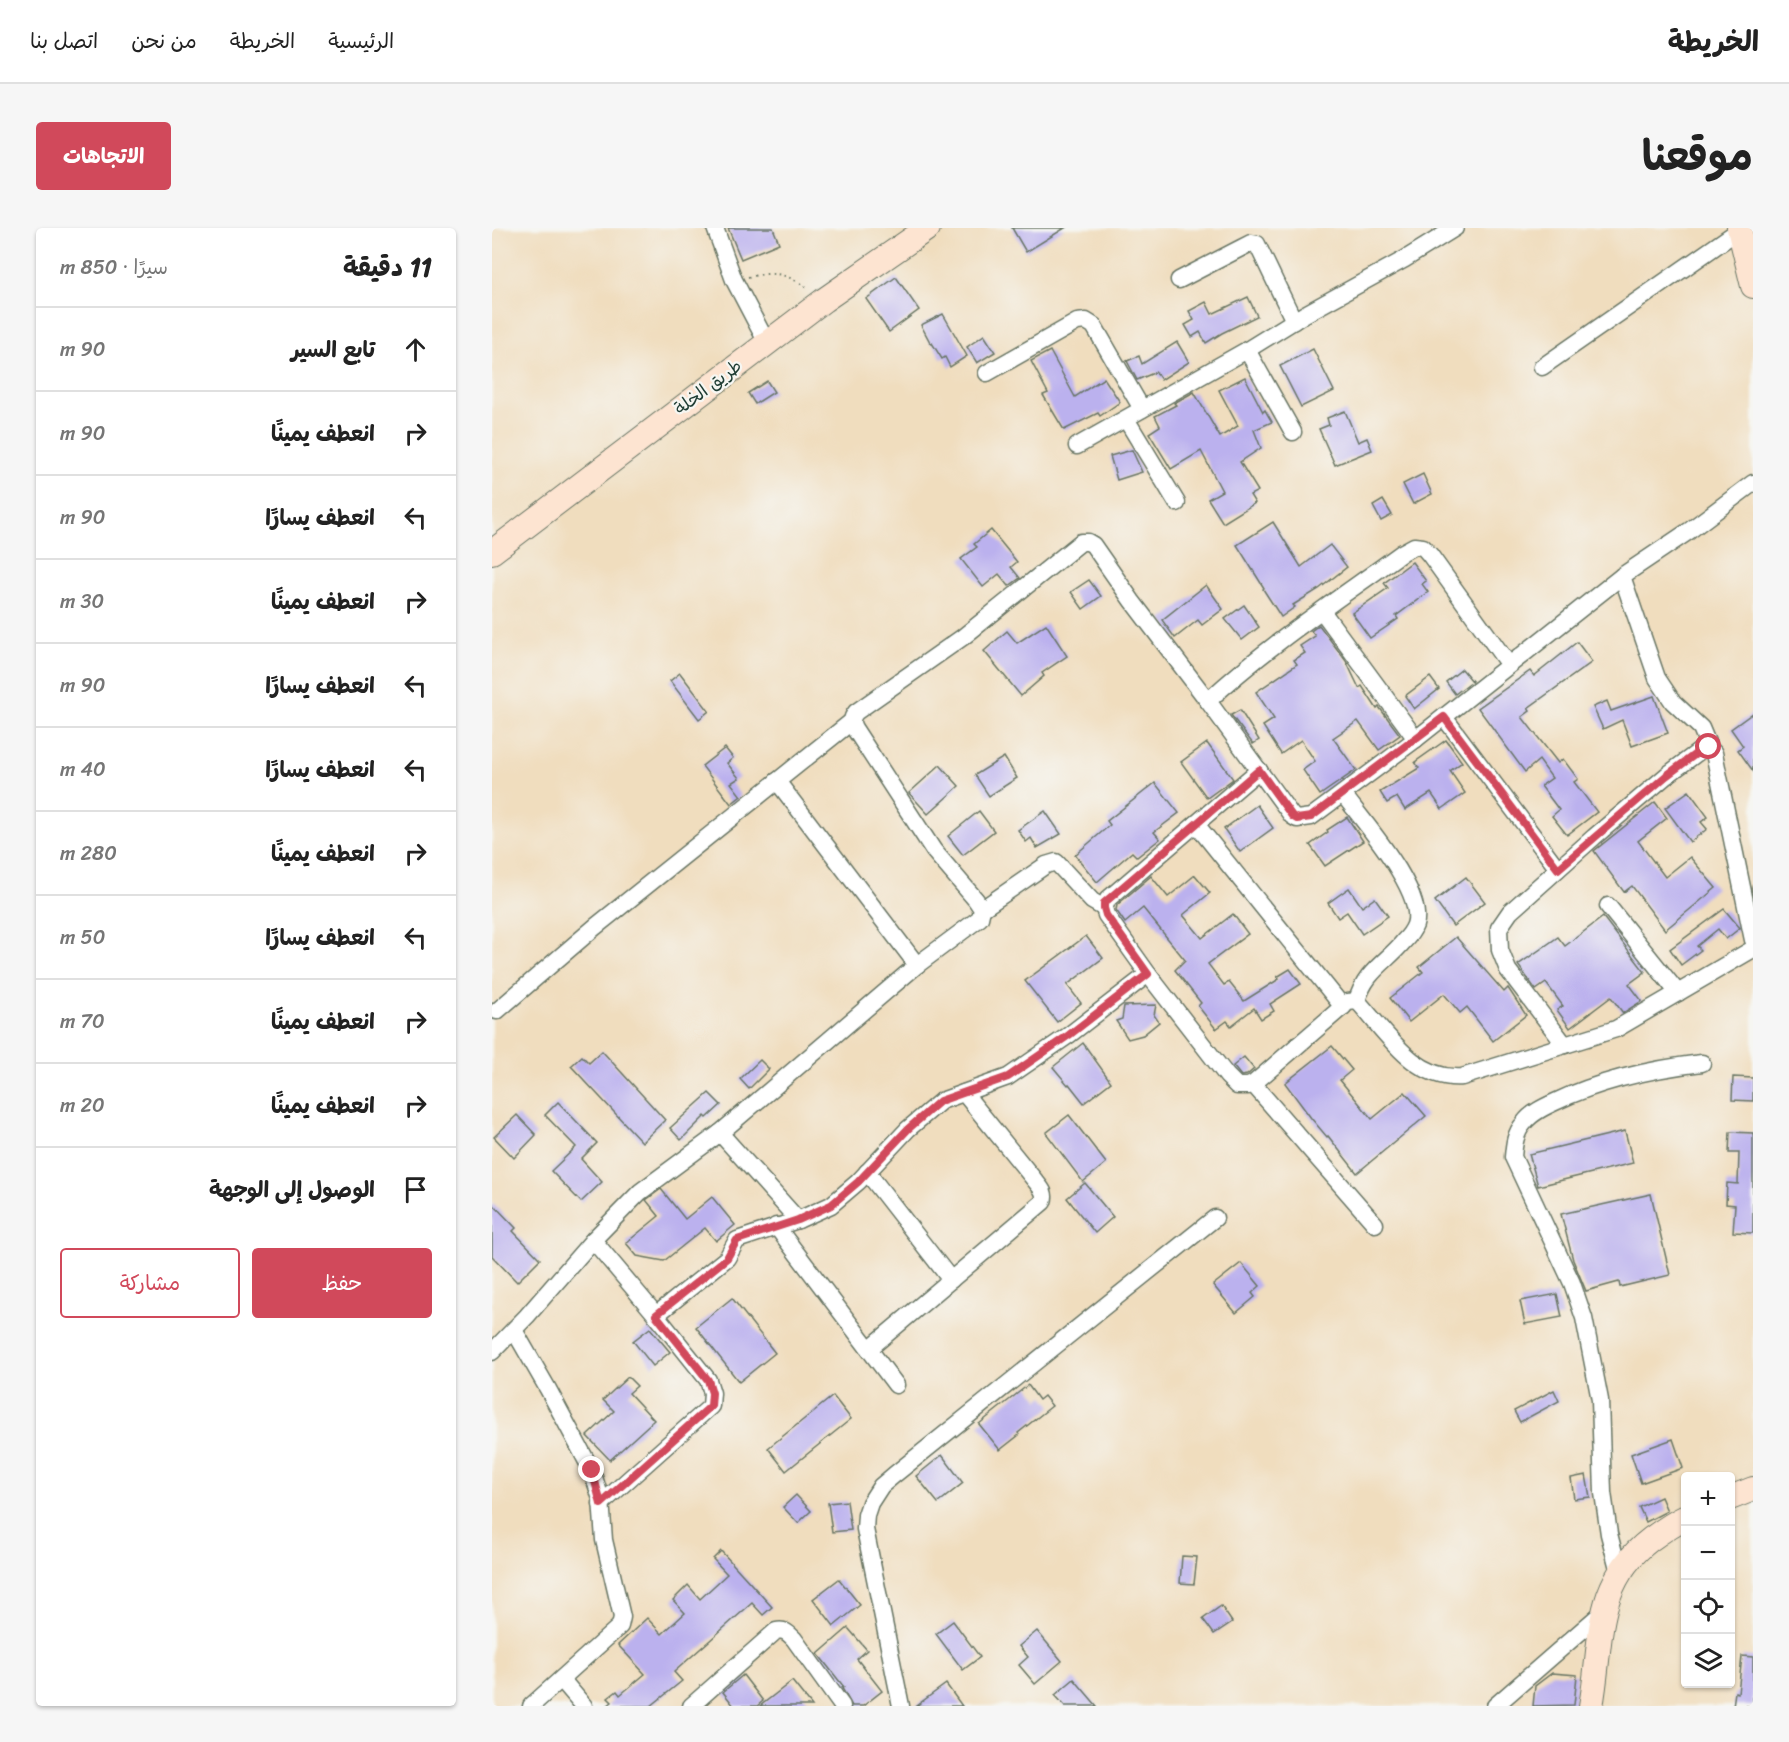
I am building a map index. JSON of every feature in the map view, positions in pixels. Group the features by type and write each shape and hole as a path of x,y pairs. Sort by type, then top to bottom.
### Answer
{"street":[{"path":"715,228 734,280 766,343"},
{"name":"طريق الخلة","path":"492,552 766,343 928,228"},
{"path":"1077,446 1405,259 1455,228"},
{"path":"1542,367 1744,238 1753,286"},
{"path":"1179,280 1251,243 1257,244 1294,321"},
{"path":"987,373 1077,322 1086,321 1094,326 1142,409"},
{"path":"1247,350 1293,432"},
{"path":"1126,418 1177,503"},
{"path":"982,909 934,851 851,722 852,716 963,637 1082,542 1093,545 1292,816 1297,819 1311,817 1343,794 1622,576 1689,531 1753,483"},
{"path":"1208,701 1224,686 1322,611 1409,547 1420,545 1430,555 1509,665"},
{"path":"1622,576 1657,678 1673,702 1701,728 1714,753 1753,940"},
{"path":"1322,611 1416,739"},
{"path":"1444,717 1558,869"},
{"path":"497,1011 595,927 851,722"},
{"path":"1565,1045 1508,970 1498,940 1499,927 1510,912 1666,776 1701,750 1709,747"},
{"path":"1259,770 1108,898 1104,908 1106,915 1148,974 1227,1076 1238,1086 1253,1084 1350,1004 1374,970 1404,941 1415,924 1415,906 1403,875 1343,794"},
{"path":"777,781 917,965"},
{"path":"1196,824 1350,1004 1419,1067 1435,1075 1449,1078 1462,1077 1616,1029 1753,949"},
{"path":"492,1352 593,1240 640,1192 720,1132 917,965 980,918 982,909 1050,862 1056,862 1092,901 1104,908"},
{"path":"1608,906 1678,993"},
{"path":"656,1315 727,1258 737,1240 798,1220 831,1205 940,1101 1008,1077 1069,1035 1148,974"},
{"path":"1619,1572 1609,1534 1603,1493 1600,1400 1584,1317 1572,1283 1513,1157 1514,1139 1524,1122 1540,1109 1565,1097 1634,1074 1702,1063"},
{"path":"1253,1084 1375,1224"},
{"path":"869,1350 1043,1202 1042,1191 1037,1183 964,1093"},
{"path":"720,1132 798,1220"},
{"path":"867,1172 951,1280"},
{"path":"901,1706 865,1529 870,1503 881,1486 943,1433 1215,1218"},
{"path":"776,1226 896,1385"},
{"path":"593,1240 708,1380 712,1393 711,1406 601,1504"},
{"path":"514,1329 592,1470 601,1504 604,1540 622,1617 620,1626 531,1706"},
{"path":"1735,1496 1753,1489"},
{"path":"1591,1706 1603,1612 1619,1572 1635,1551 1681,1519"},
{"path":"1494,1706 1603,1612"},
{"path":"701,1703 776,1632 785,1630 842,1706"},
{"path":"562,1680 584,1706"}],"path":[{"path":"734,280 764,273 780,273 797,281 824,300"}],"building":[{"path":"728,228 773,228 779,243 741,259"},
{"path":"1012,228 1065,228 1026,252"},
{"path":"896,277 919,310 889,332 866,299"},
{"path":"1248,297 1257,316 1206,343 1200,332 1192,337 1185,325 1194,320 1189,311 1206,302 1212,314"},
{"path":"943,314 967,356 950,367 945,357 942,359 931,344 921,325"},
{"path":"984,335 995,352 977,363 967,347"},
{"path":"1177,342 1189,362 1161,380 1156,372 1137,380 1127,361 1139,356 1142,364"},
{"path":"1313,349 1334,391 1301,407 1280,366"},
{"path":"1050,351 1075,397 1104,378 1120,402 1100,416 1098,413 1064,430 1043,395 1048,393 1031,361"},
{"path":"1245,377 1263,412 1265,410 1272,422 1254,430 1261,448 1240,462 1258,491 1250,495 1255,503 1223,523 1208,499 1222,491 1201,451 1171,469 1149,433 1160,426 1155,416 1194,392 1220,437 1238,426 1219,390"},
{"path":"767,381 774,392 755,404 748,393"},
{"path":"1345,411 1358,442 1367,438 1372,450 1335,465 1319,429 1329,425 1327,418"},
{"path":"1132,450 1142,472 1117,480 1110,456"},
{"path":"1423,474 1432,494 1413,504 1403,484"},
{"path":"1383,500 1392,515 1381,521 1373,506"},
{"path":"1273,522 1301,567 1330,545 1347,567 1319,589 1293,605 1295,607 1281,617 1237,545"},
{"path":"991,530 1017,562 1011,567 1020,578 1009,586 999,574 983,587 961,559 977,547 974,544"},
{"path":"1412,562 1426,581 1422,584 1428,592 1396,616 1398,619 1370,638 1352,613 1388,588 1384,583"},
{"path":"1089,580 1101,596 1083,609 1071,592"},
{"path":"1206,585 1223,609 1202,625 1198,620 1175,638 1162,620"},
{"path":"1244,605 1259,627 1242,640 1225,619"},
{"path":"1046,624 1067,656 1042,673 1044,676 1021,696 984,651 1007,631 1017,643"},
{"path":"1319,625 1346,661 1359,688 1362,686 1377,709 1379,707 1400,735 1379,750 1358,721 1333,738 1356,770 1320,795 1303,770 1315,761 1301,740 1281,754 1263,726 1274,719 1256,692 1297,664 1294,660 1305,653 1300,646 1315,636 1311,631"},
{"path":"1577,642 1592,662 1528,708 1530,711 1522,717 1558,763 1563,759 1578,779 1574,782 1597,812 1567,835 1552,816 1559,810 1541,786 1552,778 1539,760 1525,772 1478,708 1530,671 1534,676"},
{"path":"1462,669 1472,681 1455,694 1446,682"},
{"path":"680,673 709,711 699,719 670,681"},
{"path":"1430,677 1439,689 1414,709 1405,696"},
{"path":"1654,696 1668,733 1632,746 1622,720 1603,729 1593,707 1607,701 1611,711"},
{"path":"1240,710 1259,740 1253,744 1231,715"},
{"path":"1753,713 1753,771 1738,750 1743,746 1731,729"},
{"path":"1446,740 1462,762 1450,771 1465,793 1442,809 1431,793 1405,810 1397,797 1387,803 1380,792 1419,768 1415,762"},
{"path":"1207,743 1233,779 1207,798 1181,762"},
{"path":"725,748 733,758 727,763 739,778 731,783 741,796 731,804 702,766"},
{"path":"1004,757 1017,778 989,796 975,775"},
{"path":"940,765 959,786 928,814 909,793"},
{"path":"1155,783 1179,813 1154,832 1160,839 1137,857 1132,852 1097,882 1075,855 1110,825 1107,821"},
{"path":"1689,791 1708,817 1701,822 1707,829 1690,842 1665,808"},
{"path":"1655,802 1667,818 1638,841 1665,877 1690,857 1716,888 1665,930 1632,886 1624,892 1594,851"},
{"path":"1257,805 1273,828 1240,852 1224,829"},
{"path":"979,811 994,831 963,855 948,836"},
{"path":"1045,811 1061,834 1037,848 1031,838 1026,842 1018,830"},
{"path":"1347,817 1363,841 1325,866 1310,845"},
{"path":"1195,875 1210,893 1183,915 1202,938 1233,914 1248,934 1208,964 1224,985 1229,982 1244,1001 1279,979 1277,977 1290,969 1301,984 1270,1004 1274,1011 1261,1019 1254,1008 1231,1026 1227,1021 1216,1029 1198,1006 1201,1003 1175,970 1185,960 1143,908 1125,923 1116,910 1117,905 1151,876 1168,897"},
{"path":"1466,877 1485,902 1453,926 1435,901"},
{"path":"1349,888 1362,907 1375,898 1388,916 1362,934 1347,912 1338,918 1328,903"},
{"path":"1724,909 1740,928 1726,939 1718,929 1697,946 1701,950 1681,965 1670,949"},
{"path":"1603,917 1645,972 1629,984 1642,1001 1623,1013 1611,997 1570,1028 1557,1010 1563,1006 1546,983 1536,990 1518,965 1558,937 1565,946"},
{"path":"1086,936 1103,958 1067,985 1081,1003 1057,1022 1025,981"},
{"path":"1456,937 1504,992 1508,988 1526,1015 1493,1041 1467,1007 1460,1013 1444,994 1409,1022 1390,998 1423,972 1419,967"},
{"path":"1156,1005 1154,1015 1159,1022 1143,1035 1128,1039 1116,1021 1122,1019 1124,1006"},
{"path":"1083,1043 1111,1082 1084,1103 1053,1067"},
{"path":"1332,1046 1352,1070 1340,1080 1372,1119 1405,1092 1426,1116 1357,1173 1285,1083"},
{"path":"602,1051 665,1120 642,1142 571,1066 582,1056 589,1063"},
{"path":"1244,1057 1254,1069 1247,1075 1241,1076 1233,1066"},
{"path":"760,1060 769,1069 749,1089 740,1079"},
{"path":"1733,1077 1753,1078 1753,1101 1732,1100"},
{"path":"709,1093 721,1105 707,1118 705,1116 681,1140 670,1128"},
{"path":"558,1102 597,1143 581,1159 602,1182 581,1202 551,1171 576,1147 545,1115"},
{"path":"517,1115 536,1135 514,1158 494,1137"},
{"path":"1069,1115 1106,1163 1083,1182 1046,1133"},
{"path":"1625,1131 1633,1163 1538,1186 1529,1154"},
{"path":"1730,1132 1753,1133 1753,1233 1733,1232 1735,1205 1726,1204 1727,1183 1738,1184 1739,1153 1729,1153"},
{"path":"1085,1183 1113,1217 1095,1233 1067,1198"},
{"path":"661,1189 685,1219 712,1197 735,1225 716,1241 705,1228 664,1261 637,1256 626,1243 659,1216 646,1200"},
{"path":"1651,1194 1670,1275 1620,1287 1619,1282 1586,1291 1573,1260 1561,1214"},
{"path":"492,1203 516,1228 513,1231 540,1259 517,1282 492,1256"},
{"path":"1241,1263 1260,1286 1252,1293 1255,1297 1236,1313 1213,1285"},
{"path":"1557,1294 1562,1317 1525,1324 1520,1301"},
{"path":"732,1298 775,1353 739,1382 696,1327"},
{"path":"650,1328 670,1352 653,1366 633,1341"},
{"path":"628,1377 637,1386 629,1393 654,1420 610,1460 587,1436 614,1411 603,1400"},
{"path":"1028,1385 1039,1400 1044,1396 1052,1406 1000,1450 979,1424"},
{"path":"1554,1390 1559,1401 1520,1422 1514,1411"},
{"path":"833,1396 851,1419 786,1471 768,1448"},
{"path":"1673,1439 1683,1468 1641,1483 1631,1454"},
{"path":"942,1455 963,1483 938,1503 916,1476"},
{"path":"1586,1475 1590,1497 1574,1499 1571,1478"},
{"path":"796,1495 811,1511 798,1523 783,1507"},
{"path":"1661,1497 1667,1511 1646,1522 1639,1507"},
{"path":"847,1501 851,1530 832,1532 828,1503"},
{"path":"721,1551 772,1607 763,1615 752,1603 674,1672 682,1681 651,1706 607,1706 612,1702 608,1698 617,1691 620,1695 645,1674 618,1645 647,1618 662,1634 685,1613 673,1600 688,1585 700,1599 727,1574 713,1559"},
{"path":"1182,1556 1197,1557 1194,1584 1180,1583"},
{"path":"839,1579 860,1605 834,1626 813,1599"},
{"path":"1221,1606 1232,1622 1214,1634 1203,1619"},
{"path":"953,1621 980,1657 963,1670 936,1634"},
{"path":"848,1628 867,1650 857,1659 882,1691 863,1706 852,1706 842,1688 844,1687 818,1654"},
{"path":"1037,1631 1062,1661 1035,1684 1019,1665 1028,1657 1019,1646"},
{"path":"1742,1656 1753,1657 1753,1706 1733,1706 1735,1692 1738,1693"},
{"path":"1552,1673 1577,1675 1574,1705 1533,1706 1535,1686"},
{"path":"743,1675 763,1701 757,1706 734,1706 723,1692"},
{"path":"1074,1679 1097,1706 1065,1706 1055,1695"},
{"path":"792,1681 812,1706 760,1706"},
{"path":"946,1684 962,1706 916,1706"}],"route":[{"path":"592,1470 601,1504 711,1406 712,1393 708,1380 656,1315 727,1258 737,1240 798,1220 831,1205 858,1182 908,1129 940,1101 1008,1077 1069,1035 1148,974 1104,912 1104,903 1259,770 1292,816 1297,819 1311,817 1444,717 1558,869 1666,776 1701,750 1709,747"}]}
